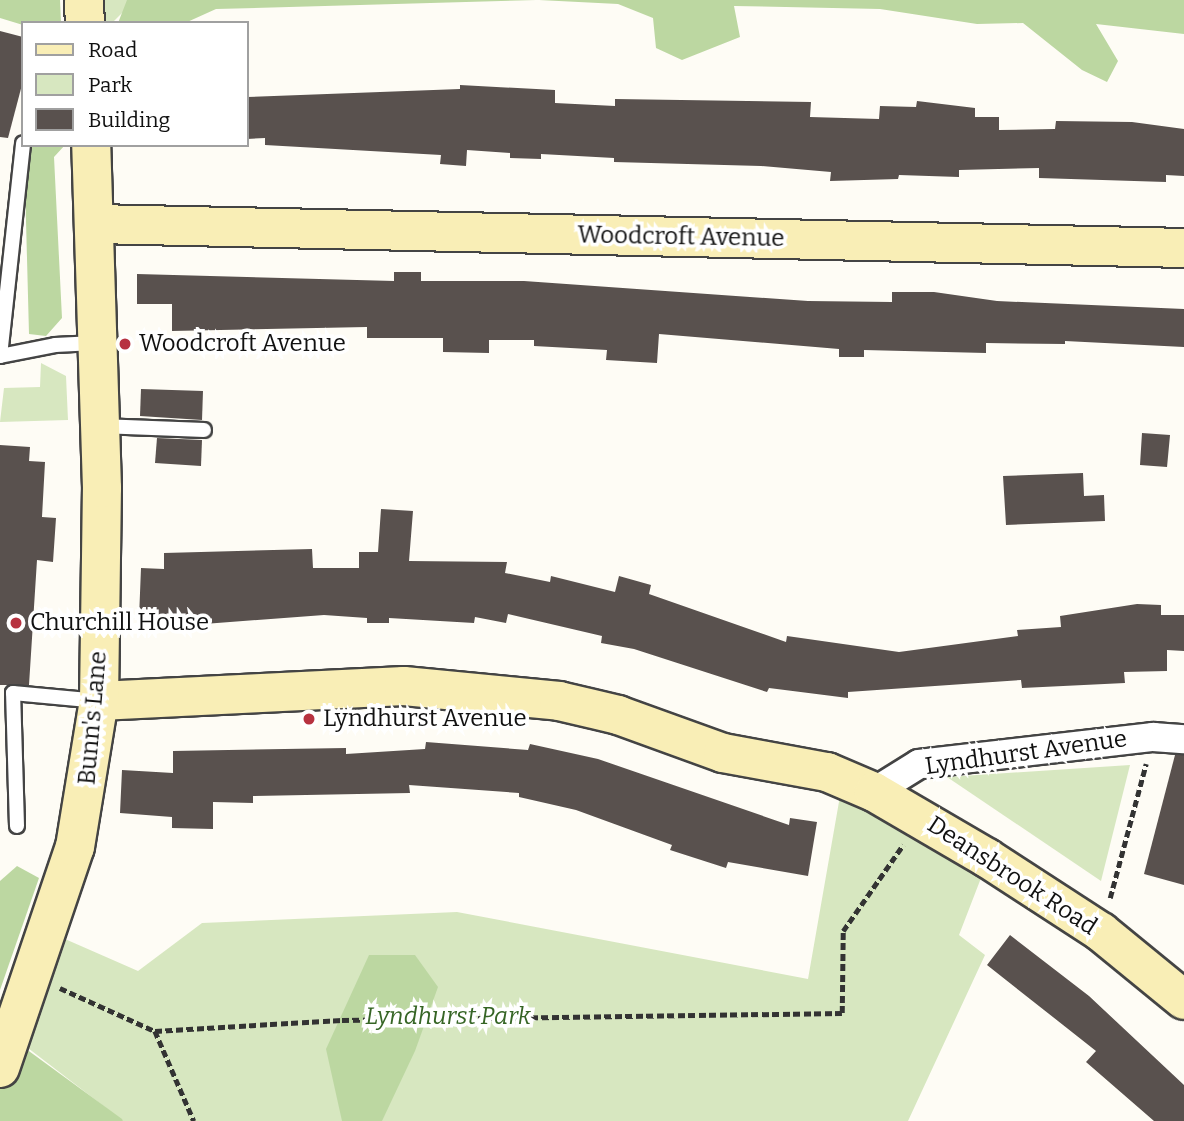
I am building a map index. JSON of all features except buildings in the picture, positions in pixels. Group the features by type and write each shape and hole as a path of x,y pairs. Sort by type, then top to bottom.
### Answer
{"street":[{"path":"84,0 85,21"},
{"name":"Bunn's Lane","path":"0,1068 34,975 75,848 99,701 100,426 91,147"},
{"name":"Woodcroft Avenue","path":"95,224 1184,248"},
{"name":"Deansbrook Road","path":"99,701 404,686 559,701 618,715 723,753 827,772 874,792 920,817 1101,932 1184,1000"},
{"name":"Lyndhurst Avenue","path":"874,792 919,764 1153,737 1184,739"}],"lane":[{"path":"23,147 0,356 55,345 98,343"},
{"path":"100,426 204,430"},
{"path":"17,826 13,693 99,701"}],"path":[{"path":"1101,932 1153,737"},
{"path":"34,975 155,1031 342,1020 842,1013 843,931 920,817"},
{"path":"155,1031 194,1121"}],"green space":[{"path":"0,0 60,0 61,21 21,21 21,24 0,18"},
{"path":"84,0 135,0 114,21 85,21"},
{"path":"127,0 536,0 216,9 189,21 119,21"},
{"path":"539,0 1184,0 1184,34 1096,24 1118,61 1107,82 1082,70 1023,23 977,24 880,9 734,6 740,37 682,60 656,48 653,18 618,4"},
{"path":"24,147 63,147 54,157 62,318 46,336 29,334"},
{"path":"41,363 66,376 68,420 0,422 4,388 40,387"},
{"path":"1130,765 1101,881 947,777"},
{"name":"Lyndhurst Park","path":"840,796 912,833 981,878 959,935 985,955 908,1121 123,1121 11,1035 49,932 138,971 202,923 457,912 808,979"},
{"path":"17,866 39,878 0,990 0,881"},
{"path":"369,955 415,955 438,987 415,1051 382,1121 342,1121 326,1049"},
{"path":"11,1038 123,1121 0,1121 0,1069"}],"place":[{"name":"Woodcroft Avenue","path":"125,344"},
{"name":"Churchill House","path":"16,623"},
{"name":"Lyndhurst Avenue","path":"309,719"}]}
